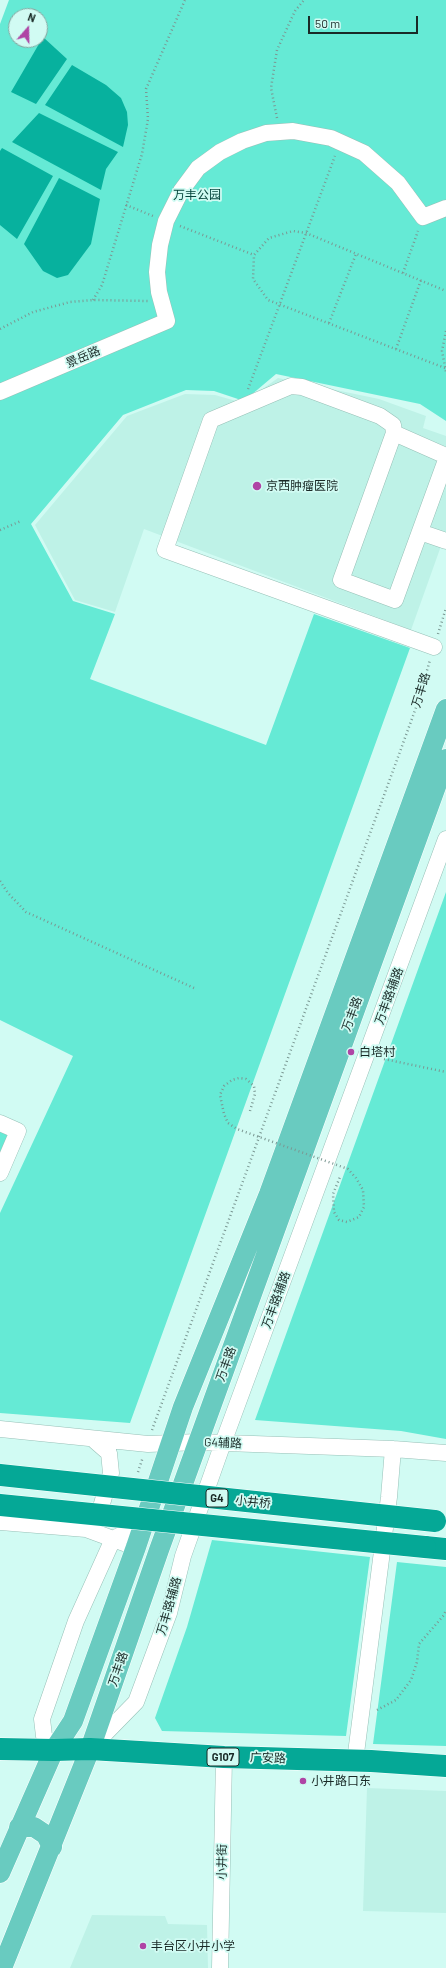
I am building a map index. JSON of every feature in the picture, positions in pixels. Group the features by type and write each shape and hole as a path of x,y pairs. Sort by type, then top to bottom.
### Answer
{"highway":[{"name":"小井桥","path":"0,1475 440,1522"},
{"path":"0,1505 436,1548"},
{"name":"G107","path":"0,1749 90,1749"},
{"name":"广安路","path":"90,1749 224,1757 355,1761 446,1766"}],"main road":[{"name":"万丰路","path":"0,1873 54,1750 73,1721 136,1547 183,1407 270,1194 446,709"},
{"name":"万丰路","path":"2,1968 52,1847 90,1749 198,1442 446,759"},
{"path":"19,1827 34,1827 46,1835 52,1847"}],"street":[{"path":"161,301 157,272 160,245 166,221 181,191 198,168 220,152 242,141 266,134 293,131 331,138 364,153 398,183 423,217 446,208"},
{"name":"景岳路","path":"0,392 167,321 161,301"},
{"path":"434,647 165,550 211,420 291,386 302,387 380,416 393,425 394,433 341,580 395,600 446,460"},
{"path":"394,433 446,456"},
{"path":"420,532 446,541"},
{"name":"万丰路辅路","path":"90,1749 136,1702 169,1613 183,1556 223,1443 446,839"},
{"path":"0,1123 18,1131 0,1173"},
{"name":"G4辅路","path":"0,1429 148,1444 198,1442 392,1449 446,1453"},
{"path":"86,1529 101,1507 111,1473 109,1453 93,1438"},
{"path":"355,1761 389,1497 392,1449"},
{"path":"0,1522 86,1529 136,1547"},
{"path":"54,1750 44,1736 42,1719 76,1621 113,1539 143,1524"},
{"name":"小井街","path":"220,1968 224,1757"}],"path":[{"path":"93,300 102,286 142,154 148,118 146,89 185,0"},
{"path":"279,132 271,88 277,50 295,11 304,0"},
{"path":"247,390 340,142"},
{"path":"126,205 254,255"},
{"path":"403,273 423,217"},
{"path":"445,368 280,303 268,300 253,279 254,255 269,238 293,231 306,234 446,291"},
{"path":"329,322 356,254"},
{"path":"396,349 420,280"},
{"path":"0,329 33,312 70,302 93,300 161,301"},
{"path":"446,331 442,351 446,372"},
{"path":"0,530 21,521"},
{"name":"万丰路","path":"137,1473 417,705 446,608"},
{"path":"0,881 8,893 26,912 194,988"},
{"path":"384,1059 446,1072"},
{"path":"250,1111 255,1094 254,1086 246,1079 239,1078 232,1080 224,1086 220,1095 224,1114 228,1123 237,1129 348,1169 356,1178 363,1190 364,1207 359,1217 347,1222 339,1220 334,1212 333,1194 340,1177"},
{"path":"374,1712 396,1700 411,1680 417,1662 419,1644 446,1610"}],"shaded area":[{"path":"48,42 67,59 36,104 11,92 37,48 48,48"},
{"path":"72,65 106,85 121,98 127,112 128,125 123,147 45,105"},
{"path":"39,113 118,152 106,169 101,190 12,142"},
{"path":"2,148 53,176 17,239 0,225 0,151"},
{"path":"59,178 100,199 91,244 68,275 57,278 43,271 24,244"},
{"name":"京西肿瘤医院","path":"278,378 379,399 426,416 423,428 446,436 446,532 411,630 144,529 115,612 75,600 35,525 127,416 185,394 215,395 243,403"},
{"path":"367,1788 446,1791 446,1913 363,1911"},
{"name":"丰台区小井小学","path":"92,1915 165,1916 168,1924 207,1925 208,1968 70,1968"}],"green space":[{"name":"万丰公园","path":"9,0 446,0 446,421 420,404 276,374 244,401 214,391 186,390 123,415 31,524 73,601 115,614 90,679 266,745 314,614 410,648 130,1423 0,1413 0,1213 73,1056 0,1020 0,24"},
{"path":"446,892 446,1439 401,1431 255,1420"},
{"path":"0,1131 8,1135 0,1153"},
{"path":"212,1540 370,1557 346,1736 162,1731 155,1718 187,1627"},
{"path":"397,1562 446,1567 446,1746 373,1744"}],"place":[{"name":"京西肿瘤医院","path":"257,486"},
{"name":"白塔村","path":"351,1052"},
{"name":"小井路口东","path":"303,1781"},
{"name":"丰台区小井小学","path":"143,1946"}]}
